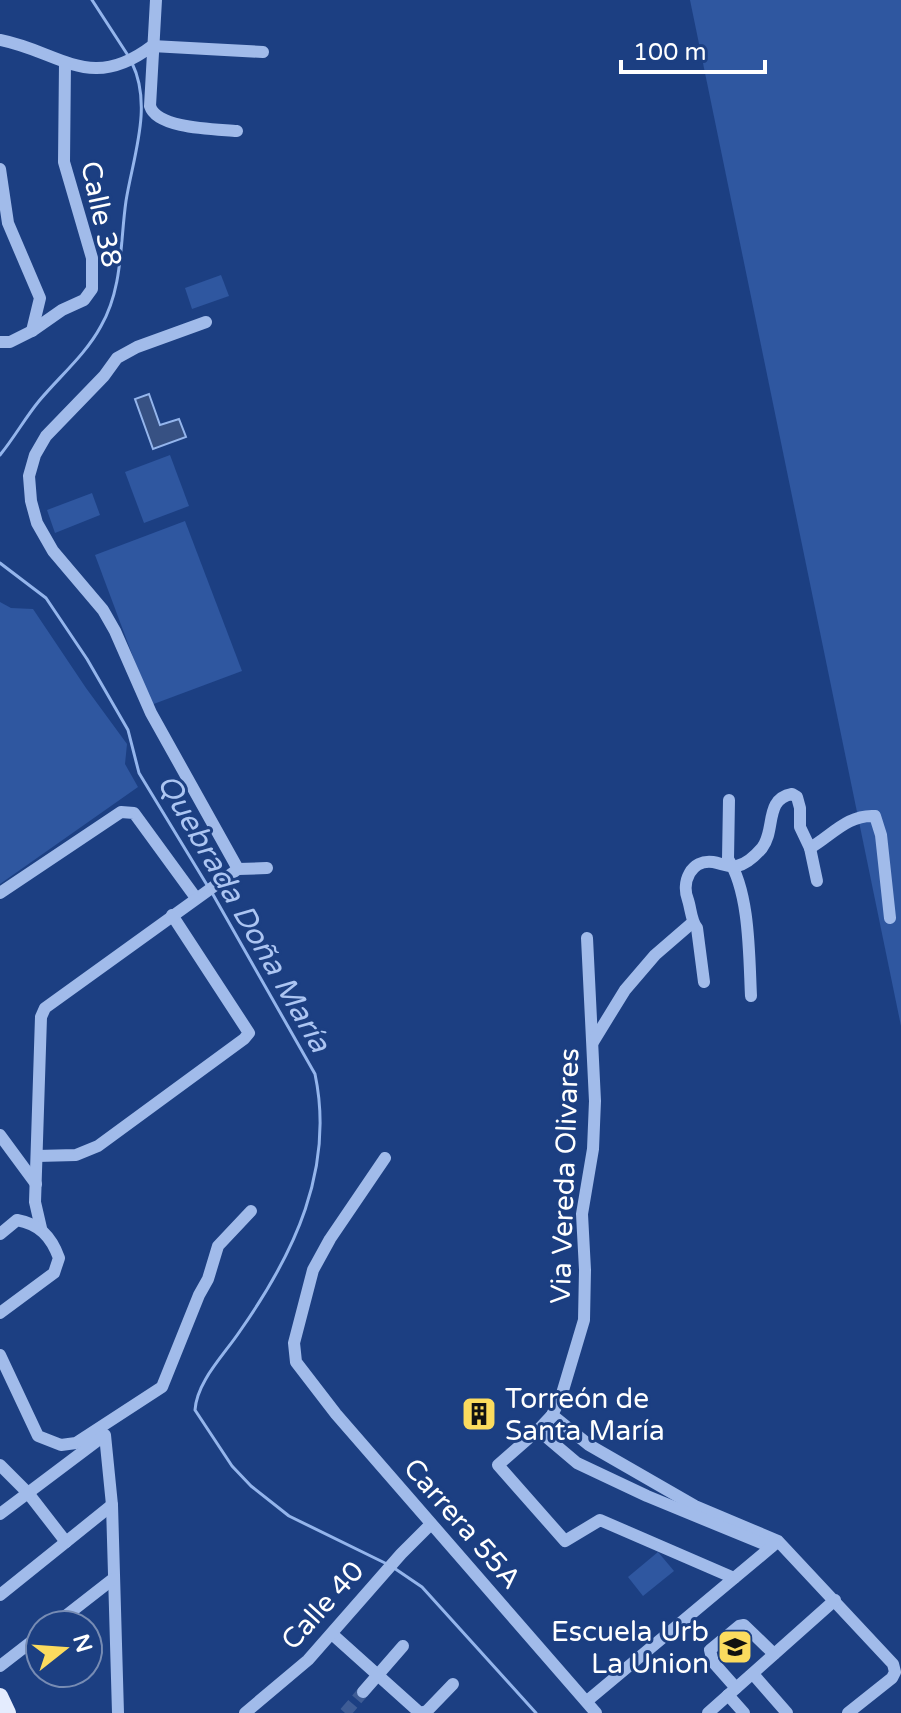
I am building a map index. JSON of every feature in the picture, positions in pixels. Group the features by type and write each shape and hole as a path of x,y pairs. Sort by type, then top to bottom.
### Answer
{"main road":[{"path":"0,1696 8,1713"}],"street":[{"path":"156,0 150,106 159,120 237,131"},
{"path":"0,40 14,42 84,69 113,66 140,55 152,46 263,52"},
{"name":"Calle 38","path":"0,342 10,342 32,331 62,310 84,300 92,289 94,270 64,162 65,63"},
{"path":"0,169 8,223 40,298 32,331"},
{"path":"40,298 62,310"},
{"path":"206,322 137,347 117,358 104,376 46,436 35,455 29,476 37,523 53,551 103,610 151,713 238,869"},
{"path":"704,982 697,928 692,923 685,892 688,876 696,866 706,862 733,866 748,862 768,840 774,805 792,794 798,799 800,827 810,848 817,881"},
{"path":"729,800 728,859 733,866 748,935 751,996"},
{"path":"0,893 109,819 129,810 199,896"},
{"path":"810,848 836,827 868,815 875,816 881,835 890,918"},
{"path":"0,1313 54,1273 58,1265 56,1249 41,1228 35,1202 41,1017 45,1008 238,869 267,868"},
{"path":"37,1156 76,1155 98,1146 249,1033 172,915"},
{"path":"592,1044 625,990 655,955 692,923"},
{"name":"Via Vereda Olivares","path":"552,1415 561,1397 584,1320 582,1214 593,1149 595,1101 587,938"},
{"path":"0,1135 36,1184"},
{"name":"Carrera 55A","path":"385,1158 330,1239 313,1270 294,1343 296,1362 336,1414 596,1713"},
{"path":"0,1234 35,1202"},
{"path":"0,1355 38,1436 61,1445 76,1443 162,1387 208,1279 218,1246 251,1211"},
{"path":"17,1220 41,1228"},
{"path":"734,1578 600,1520 565,1541 498,1465 552,1415 589,1445 695,1506 774,1544 835,1600 893,1664 895,1672 892,1678 848,1713"},
{"path":"538,1430 577,1463 647,1496 774,1544"},
{"path":"0,1514 105,1435 112,1505 118,1713"},
{"path":"0,1465 28,1493 66,1542"},
{"path":"0,1595 112,1505"},
{"name":"Calle 40","path":"245,1713 308,1660 377,1580 431,1524"},
{"path":"587,1701 774,1544"},
{"path":"75,1609 113,1579"},
{"path":"708,1713 835,1600"},
{"path":"744,1713 713,1662 710,1650 744,1625 774,1654"},
{"path":"332,1634 420,1713 427,1711 453,1684"},
{"path":"363,1692 403,1646"},
{"path":"0,1666 24,1647"},
{"path":"753,1674 787,1713"}],"shaded area":[{"path":"690,0 901,0 901,1026"},
{"path":"221,275 229,296 192,309 185,288"},
{"path":"149,394 160,425 179,419 186,437 153,449 135,399"},
{"path":"170,455 189,506 144,523 125,472"},
{"path":"92,493 100,515 55,533 47,510"},
{"path":"185,521 242,671 151,705 95,555"},
{"path":"0,602 11,608 33,609 127,744 125,764 138,787 0,884"},
{"path":"658,1552 674,1571 643,1596 628,1577"}],"waterway":[{"name":"Quebrada Doña María","path":"92,0 129,57"},
{"name":"Quebrada Doña María","path":"0,455 39,401 88,346 108,311 120,265 126,201 140,132 141,97 132,63"},
{"name":"Quebrada Doña María","path":"0,563 46,598 87,659 128,730 139,773 207,885"},
{"name":"Quebrada Doña María","path":"211,891 315,1074 320,1109 319,1143 314,1177 293,1241 260,1302 206,1379 195,1410 232,1466 251,1486 289,1516 387,1564"},
{"name":"Quebrada Doña María","path":"394,1568 422,1587 536,1713"}],"tunnel":[{"path":"345,1713 363,1692"}],"place":[{"name":"Torreón de Santa María","path":"479,1414"},
{"name":"Escuela Urb La Union","path":"735,1647"}]}
